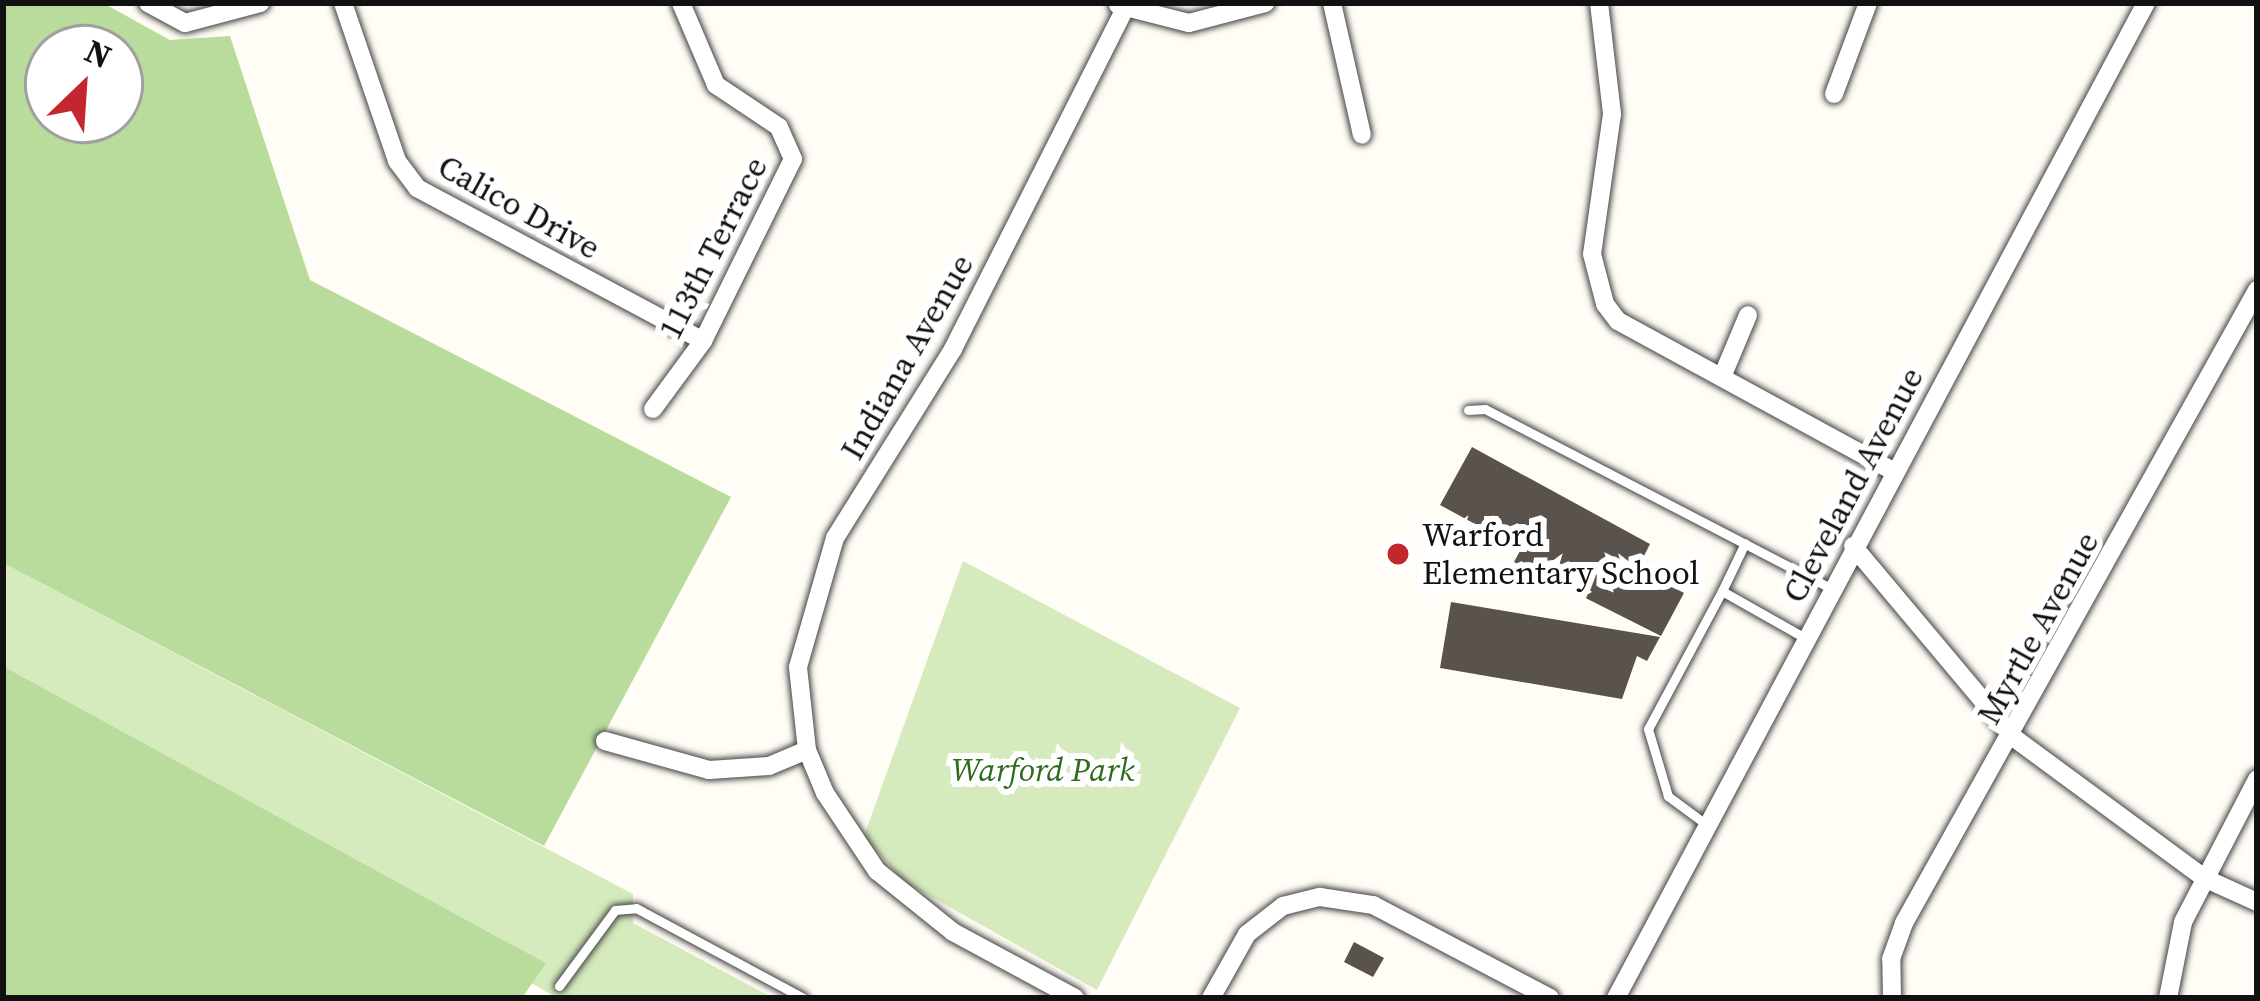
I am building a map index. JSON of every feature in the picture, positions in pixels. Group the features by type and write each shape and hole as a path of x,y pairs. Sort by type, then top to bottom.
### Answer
{"street":[{"path":"148,3 184,23 260,3"},
{"name":"Calico Drive","path":"344,3 397,161 417,188 703,341"},
{"name":"113th Terrace","path":"653,409 703,341 793,159 778,127 716,86 682,3"},
{"path":"1119,6 1190,23 1265,3"},
{"path":"1332,3 1362,135"},
{"path":"1599,3 1612,114 1592,254 1595,284 1614,316 1895,472"},
{"path":"1834,94 1868,3"},
{"name":"Cleveland Avenue","path":"1616,998 2146,3"},
{"name":"Indiana Avenue","path":"1075,998 911,903 848,834 807,750 798,667 824,564 953,349 1119,6"},
{"name":"Myrtle Avenue","path":"1892,998 1892,959 1904,922 2013,737 2257,290"},
{"path":"1722,377 1748,315"},
{"path":"1853,546 1885,576 2013,737 2204,878 2257,902"},
{"path":"604,741 709,770 769,766 807,750"},
{"path":"2168,998 2183,922 2257,779"},
{"path":"1211,998 1247,934 1283,906 1320,897 1372,905 1550,998"}],"lane":[{"path":"1468,410 1485,409 1831,588"},
{"path":"1707,825 1668,796 1648,729 1745,543"},
{"path":"1722,591 1805,638"},
{"path":"559,986 615,910 636,908 802,998"}],"green space":[{"path":"3,3 103,3 141,24 24,24 24,144 144,144 144,26 170,40 230,36 310,280 731,497 544,846 3,563"},
{"name":"Warford Park","path":"963,561 1240,708 1097,990 903,881 864,836"},
{"path":"3,563 633,894 633,923 773,998 557,998 531,983 545,963 3,666"},
{"path":"3,666 546,963 522,998 3,998"}],"building":[{"path":"1472,447 1650,544 1638,568 1684,593 1661,636 1514,562 1521,549 1440,505"},
{"path":"1451,602 1660,637 1647,661 1637,656 1622,699 1440,668"},
{"path":"1354,942 1384,958 1373,977 1344,962"}],"place":[{"name":"Warford Elementary School","path":"1398,554"}]}
